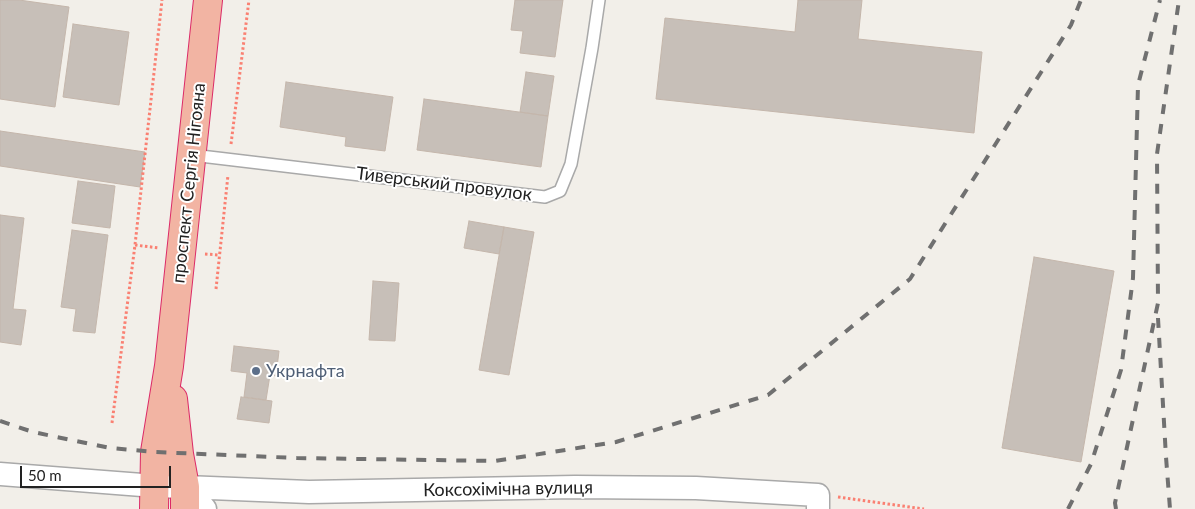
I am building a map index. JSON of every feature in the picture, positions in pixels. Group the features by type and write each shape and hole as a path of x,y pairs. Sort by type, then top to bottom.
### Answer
{"highway":[{"name":"проспект Сергія Нігояна","path":"155,498 155,452 169,366 208,0"},
{"name":"проспект Сергія Нігояна","path":"169,366 185,498"}],"street":[{"path":"0,474 155,498"},
{"name":"Коксохімічна вулиця","path":"155,498 309,492 575,487 696,488 818,502"},
{"path":"185,498 205,509"}],"lane":[{"name":"Тиверський провулок","path":"192,155 545,196 560,191 571,164 599,0"}],"path":[{"path":"112,423 135,245 162,0"},
{"path":"818,502 871,501 924,509"}],"building":[{"path":"0,0 19,0 69,7 55,107 0,99"},
{"path":"515,0 563,0 555,57 520,53 523,31 511,30"},
{"path":"798,0 862,0 858,39 982,52 974,133 656,99 665,18 795,32"},
{"path":"73,24 129,32 119,105 63,97"},
{"path":"526,72 554,76 548,116 520,112"},
{"path":"286,82 393,97 385,151 345,146 346,137 280,127"},
{"path":"424,99 548,116 541,167 417,150"},
{"path":"0,131 145,152 140,187 0,166"},
{"path":"78,181 115,186 110,228 72,223"},
{"path":"0,215 24,218 13,309 26,310 21,345 0,342"},
{"path":"469,221 504,227 499,254 464,248"},
{"path":"504,227 534,232 509,375 479,370"},
{"path":"72,230 108,235 95,333 73,331 76,309 61,307"},
{"path":"1034,257 1114,271 1081,462 1002,448"},
{"path":"373,281 399,283 395,341 369,340"},
{"path":"234,346 279,351 276,376 270,375 266,400 244,397 247,373 231,371"},
{"path":"241,397 272,401 269,423 237,419"}],"railway":[{"path":"0,421 33,432 110,448 155,452 297,458 495,461 616,442 768,395 910,279 1071,25 1081,0"},
{"path":"1068,509 1091,464 1121,370 1133,278 1138,85 1160,0"},
{"path":"1116,509 1115,503 1158,303 1157,154 1179,0"},
{"path":"1158,318 1170,509"}],"place":[{"name":"Укрнафта","path":"256,371"}]}
